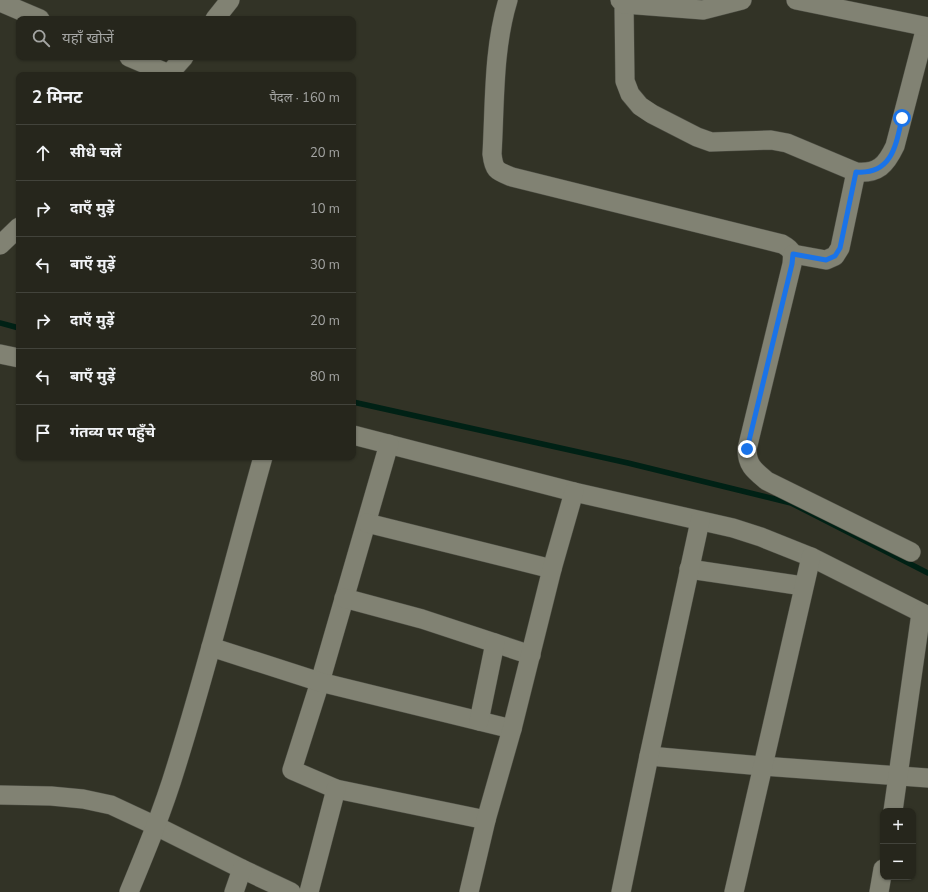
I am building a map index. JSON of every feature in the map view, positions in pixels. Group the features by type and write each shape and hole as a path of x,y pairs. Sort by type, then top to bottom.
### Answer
{"street":[{"path":"217,16 230,0"},
{"path":"508,0 501,30 498,53 492,154 493,164 499,172 512,177 782,244 793,254 826,260 835,256 840,248 856,172"},
{"path":"742,0 703,10 622,2 626,80 630,94 640,106 652,114 697,137 712,142 771,140 787,143 856,172 865,173 878,169 889,160 895,146 927,27 796,0"},
{"path":"0,2 33,16"},
{"path":"136,60 164,72"},
{"path":"171,72 181,60"},
{"path":"0,245 16,230"},
{"path":"793,254 792,264 747,449 747,458 754,470 767,481 911,552"},
{"path":"0,354 16,357"},
{"path":"356,436 574,492 740,530 811,557 925,615 893,808"},
{"path":"390,444 320,682 292,770 336,789 486,820"},
{"path":"129,892 156,826 176,768 262,460"},
{"path":"469,892 486,820 512,729 552,569 574,492"},
{"path":"621,892 700,521"},
{"path":"367,523 552,569"},
{"path":"734,892 803,586 811,557"},
{"path":"689,569 803,586"},
{"path":"344,598 422,619 531,655"},
{"path":"479,721 496,644"},
{"path":"211,647 320,682 512,729"},
{"path":"649,756 928,778"},
{"path":"309,892 336,789"},
{"path":"0,795 51,796 83,799 111,805 291,892"},
{"path":"234,892 242,869"},
{"path":"879,892 881,880"}],"waterway":[{"path":"0,323 16,327"},
{"path":"356,403 628,463 791,503 928,573"}],"route":[{"path":"747,449 792,264 793,254 826,260 835,256 840,248 856,172 865,173 878,169 889,160 895,146 902,118"}]}
